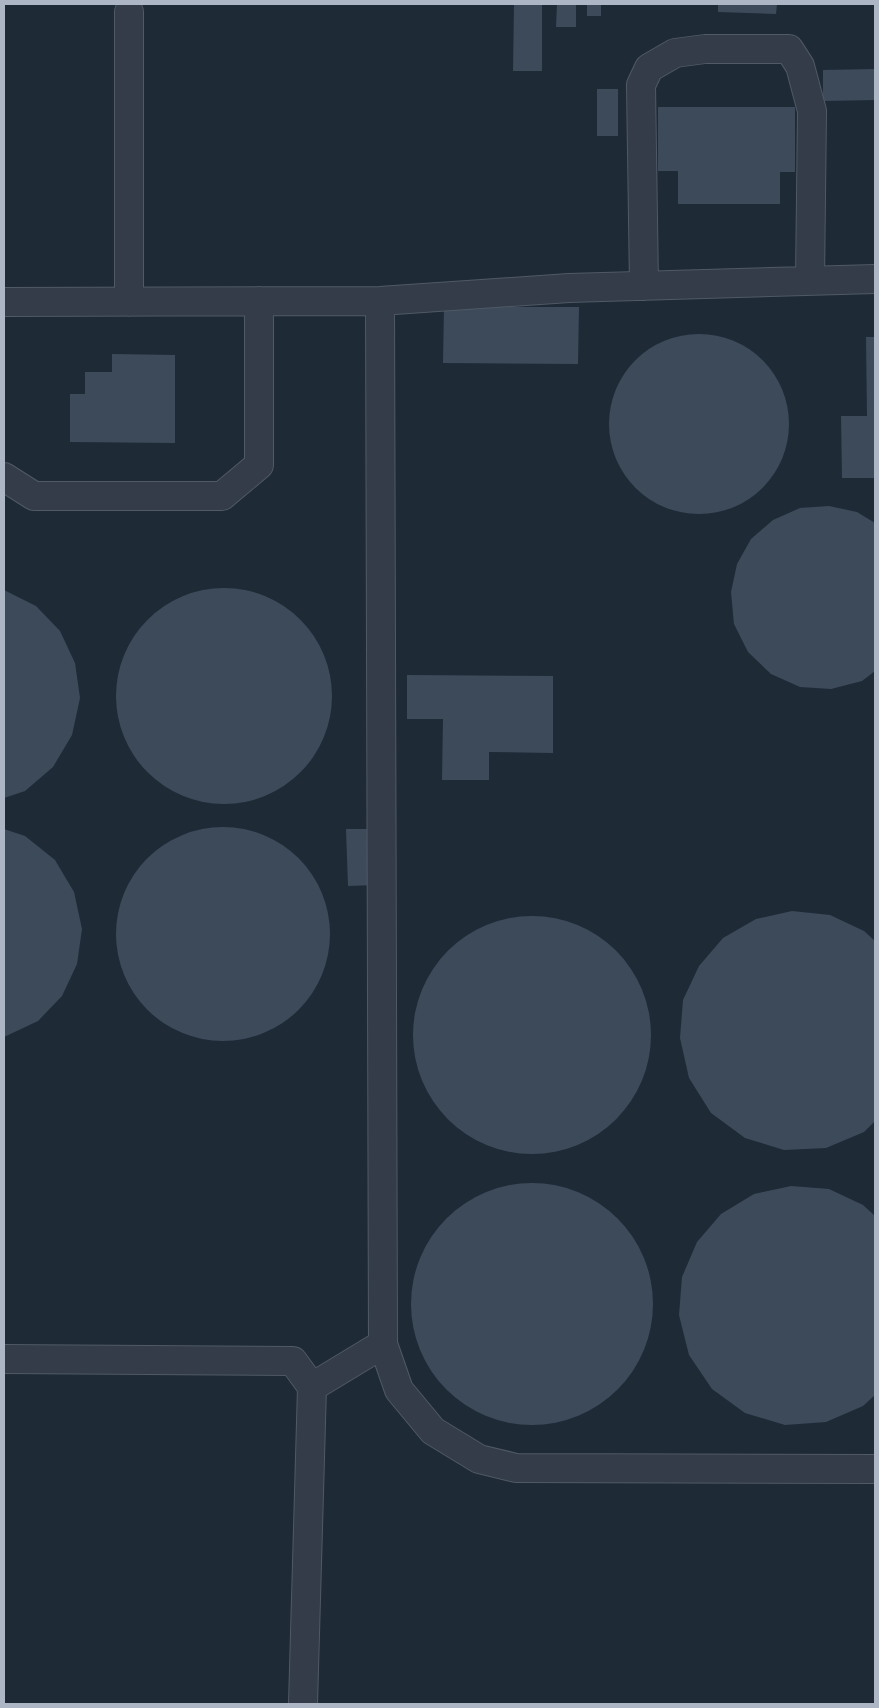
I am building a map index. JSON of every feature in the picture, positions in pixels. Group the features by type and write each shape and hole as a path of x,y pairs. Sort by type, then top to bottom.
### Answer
{"lane":[{"path":"129,12 129,302"},
{"path":"644,286 641,85 649,68 675,53 705,49 789,49 800,66 812,111 810,280"},
{"path":"4,302 380,301 569,288 875,278"},
{"path":"4,477 34,496 222,496 259,465 259,301"},
{"path":"380,301 383,1344 399,1390 432,1431 479,1459 516,1468 875,1469"},
{"path":"312,1387 383,1344"},
{"path":"4,1359 293,1360 312,1387 303,1704"}],"building":[{"path":"514,4 542,4 542,71 513,71"},
{"path":"557,4 576,4 576,27 556,27"},
{"path":"587,4 601,4 601,16 587,16"},
{"path":"718,4 777,4 776,14 718,12"},
{"path":"875,69 875,100 823,101 823,70"},
{"path":"597,89 618,89 618,136 597,136"},
{"path":"658,107 795,107 795,172 780,172 780,204 678,204 678,171 658,171"},
{"path":"444,307 579,307 578,364 443,363"},
{"path":"708,334 717,335 742,344 763,360 779,381 788,406 788,442 779,467 763,488 742,504 734,507 717,513 690,514 681,513 656,504 629,481 619,467 610,442 609,415 610,406 619,381 642,354 656,344 681,335"},
{"path":"866,337 875,337 875,478 842,478 841,416 867,416"},
{"path":"112,354 175,355 175,443 70,442 70,394 85,394 85,372 112,372"},
{"path":"829,506 857,512 875,523 875,671 862,681 831,689 800,687 771,674 748,652 734,624 731,592 737,564 751,539 773,520 800,508"},
{"path":"235,588 265,596 275,601 293,612 308,627 324,655 332,685 332,707 324,737 308,765 293,780 265,796 245,802 213,804 183,796 173,791 155,780 140,765 124,737 118,717 116,685 124,655 129,645 140,627 155,612 183,596 203,590"},
{"path":"4,590 36,606 60,631 75,663 80,698 72,735 53,767 25,791 4,798"},
{"path":"407,675 553,676 553,753 489,752 489,780 442,780 443,719 407,719"},
{"path":"223,827 244,829 264,835 282,845 299,858 312,875 322,893 328,913 330,934 328,955 322,975 312,993 299,1010 282,1023 264,1033 244,1039 223,1041 202,1039 182,1033 164,1023 147,1010 134,993 124,975 118,955 116,934 118,913 124,893 134,875 147,858 164,845 182,835 202,829"},
{"path":"4,829 25,836 55,860 74,892 82,929 77,964 62,996 38,1021 4,1037"},
{"path":"346,829 374,829 375,885 348,886"},
{"path":"792,911 830,915 864,931 875,941 875,1121 864,1132 826,1148 784,1150 745,1138 711,1113 689,1078 680,1038 683,1000 699,966 723,938 756,919"},
{"path":"520,916 544,916 567,921 588,930 608,943 624,959 637,979 646,1000 651,1023 649,1058 642,1081 624,1111 608,1127 588,1140 567,1149 544,1154 520,1154 497,1149 476,1140 456,1127 440,1111 427,1091 418,1070 413,1047 413,1023 418,1000 427,979 440,959 456,943 476,930 497,921"},
{"path":"520,1183 544,1183 567,1188 589,1197 618,1218 633,1237 644,1258 651,1280 653,1304 651,1328 644,1350 633,1371 618,1390 589,1411 567,1420 544,1425 520,1425 497,1420 475,1411 455,1398 438,1381 425,1361 416,1339 411,1316 411,1292 416,1269 425,1247 438,1227 455,1210 475,1197 497,1188"},
{"path":"791,1186 829,1189 863,1205 875,1216 875,1395 863,1406 826,1422 785,1425 745,1413 712,1389 689,1355 679,1315 682,1277 697,1242 721,1214 754,1194"}]}
